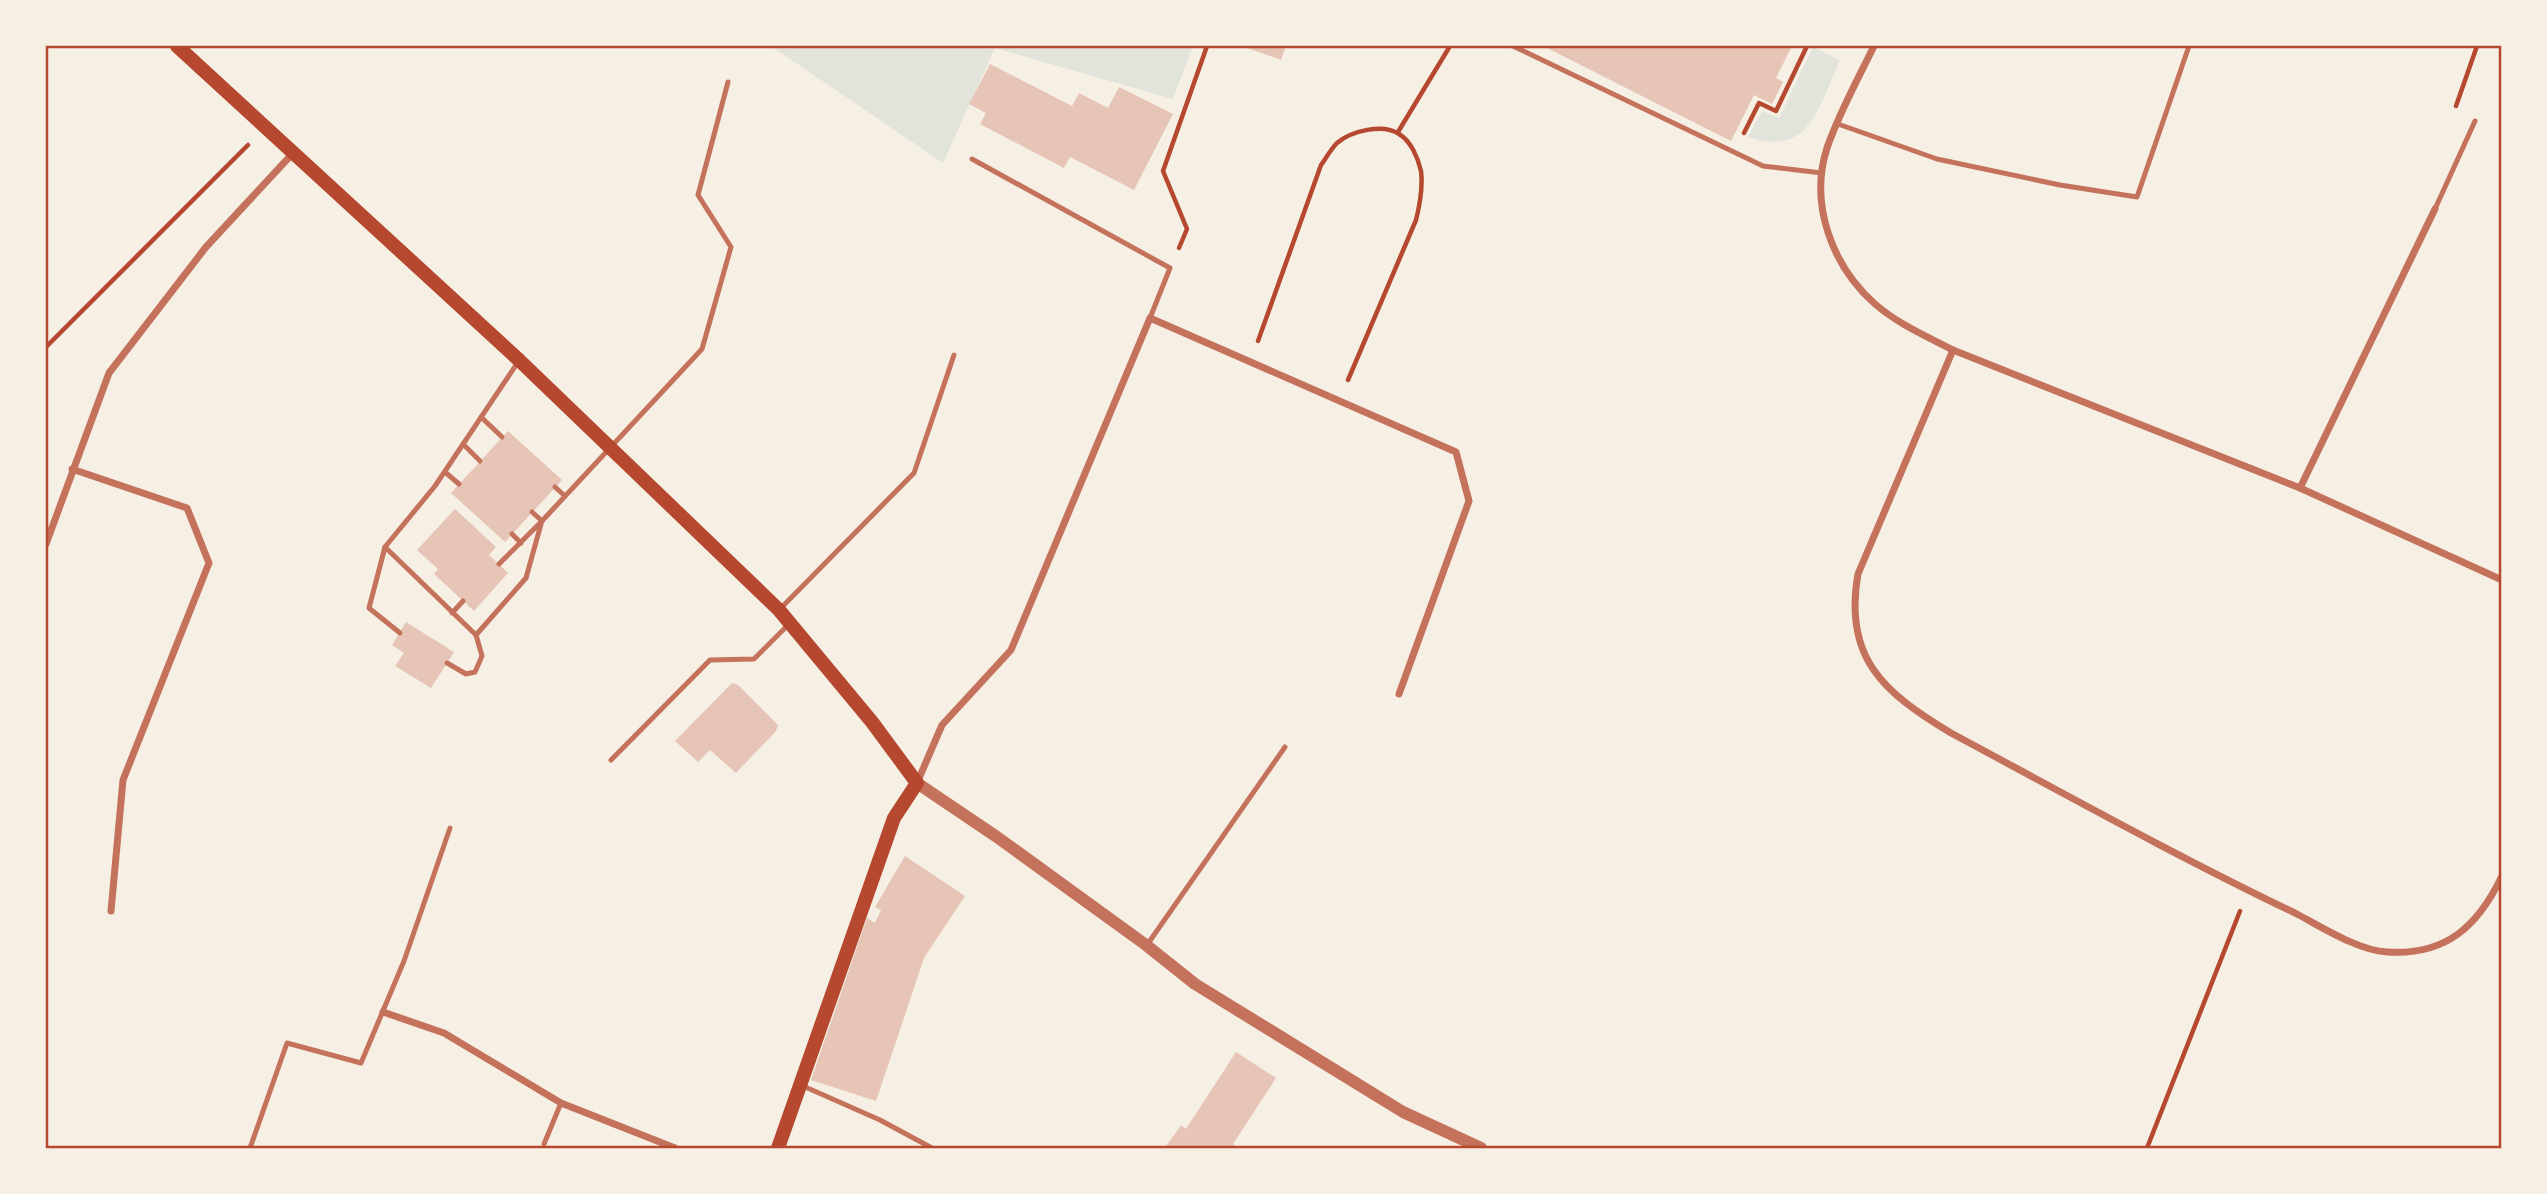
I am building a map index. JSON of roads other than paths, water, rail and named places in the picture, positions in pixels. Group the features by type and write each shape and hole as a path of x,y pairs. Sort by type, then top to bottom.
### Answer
{"main road":[{"path":"183,48 519,360 779,610 872,722 917,783 894,818 778,1149"}],"street":[{"path":"1874,46 1828,148 1822,173 1821,202 1836,253 1850,275 1874,303 1898,322 1953,350 2300,488 2501,580"},
{"path":"46,544 108,373 206,247 293,152"},
{"path":"2300,488 2435,209"},
{"path":"1399,694 1469,501 1456,452 1150,318 1011,650 942,725 917,783 1146,945 1195,984 1404,1112 1462,1145 1481,1149"},
{"path":"1953,350 1858,574 1854,600 1856,625 1863,652 1889,689 1921,715 1951,733 2248,891 2362,945 2385,953 2413,952 2445,944 2470,926 2489,902 2501,876"},
{"path":"72,469 187,508 209,563 123,780 111,911"},
{"path":"383,1013 444,1033 561,1103 674,1149"}],"lane":[{"path":"1513,46 1763,166 1822,173"},
{"path":"1838,124 1937,159 2060,185 2137,197 2189,46"},
{"path":"499,564 702,348 730,247 698,195 728,82"},
{"path":"2435,209 2475,121"},
{"path":"972,159 1170,268 1150,318"},
{"path":"779,610 914,473 954,355"},
{"path":"400,633 369,608 384,547 445,472 519,360"},
{"path":"481,417 502,437"},
{"path":"463,444 480,461"},
{"path":"445,472 459,484"},
{"path":"555,487 565,496"},
{"path":"533,512 542,521"},
{"path":"477,635 526,578 542,521"},
{"path":"512,534 521,543"},
{"path":"384,547 477,635 482,656 475,672 466,674 447,663"},
{"path":"452,613 463,601"},
{"path":"611,760 710,660 754,659 790,623"},
{"path":"1146,945 1285,747"},
{"path":"250,1149 287,1043 361,1063 404,961 450,828"},
{"path":"800,1085 880,1120 932,1149"},
{"path":"544,1144 561,1103"}]}
